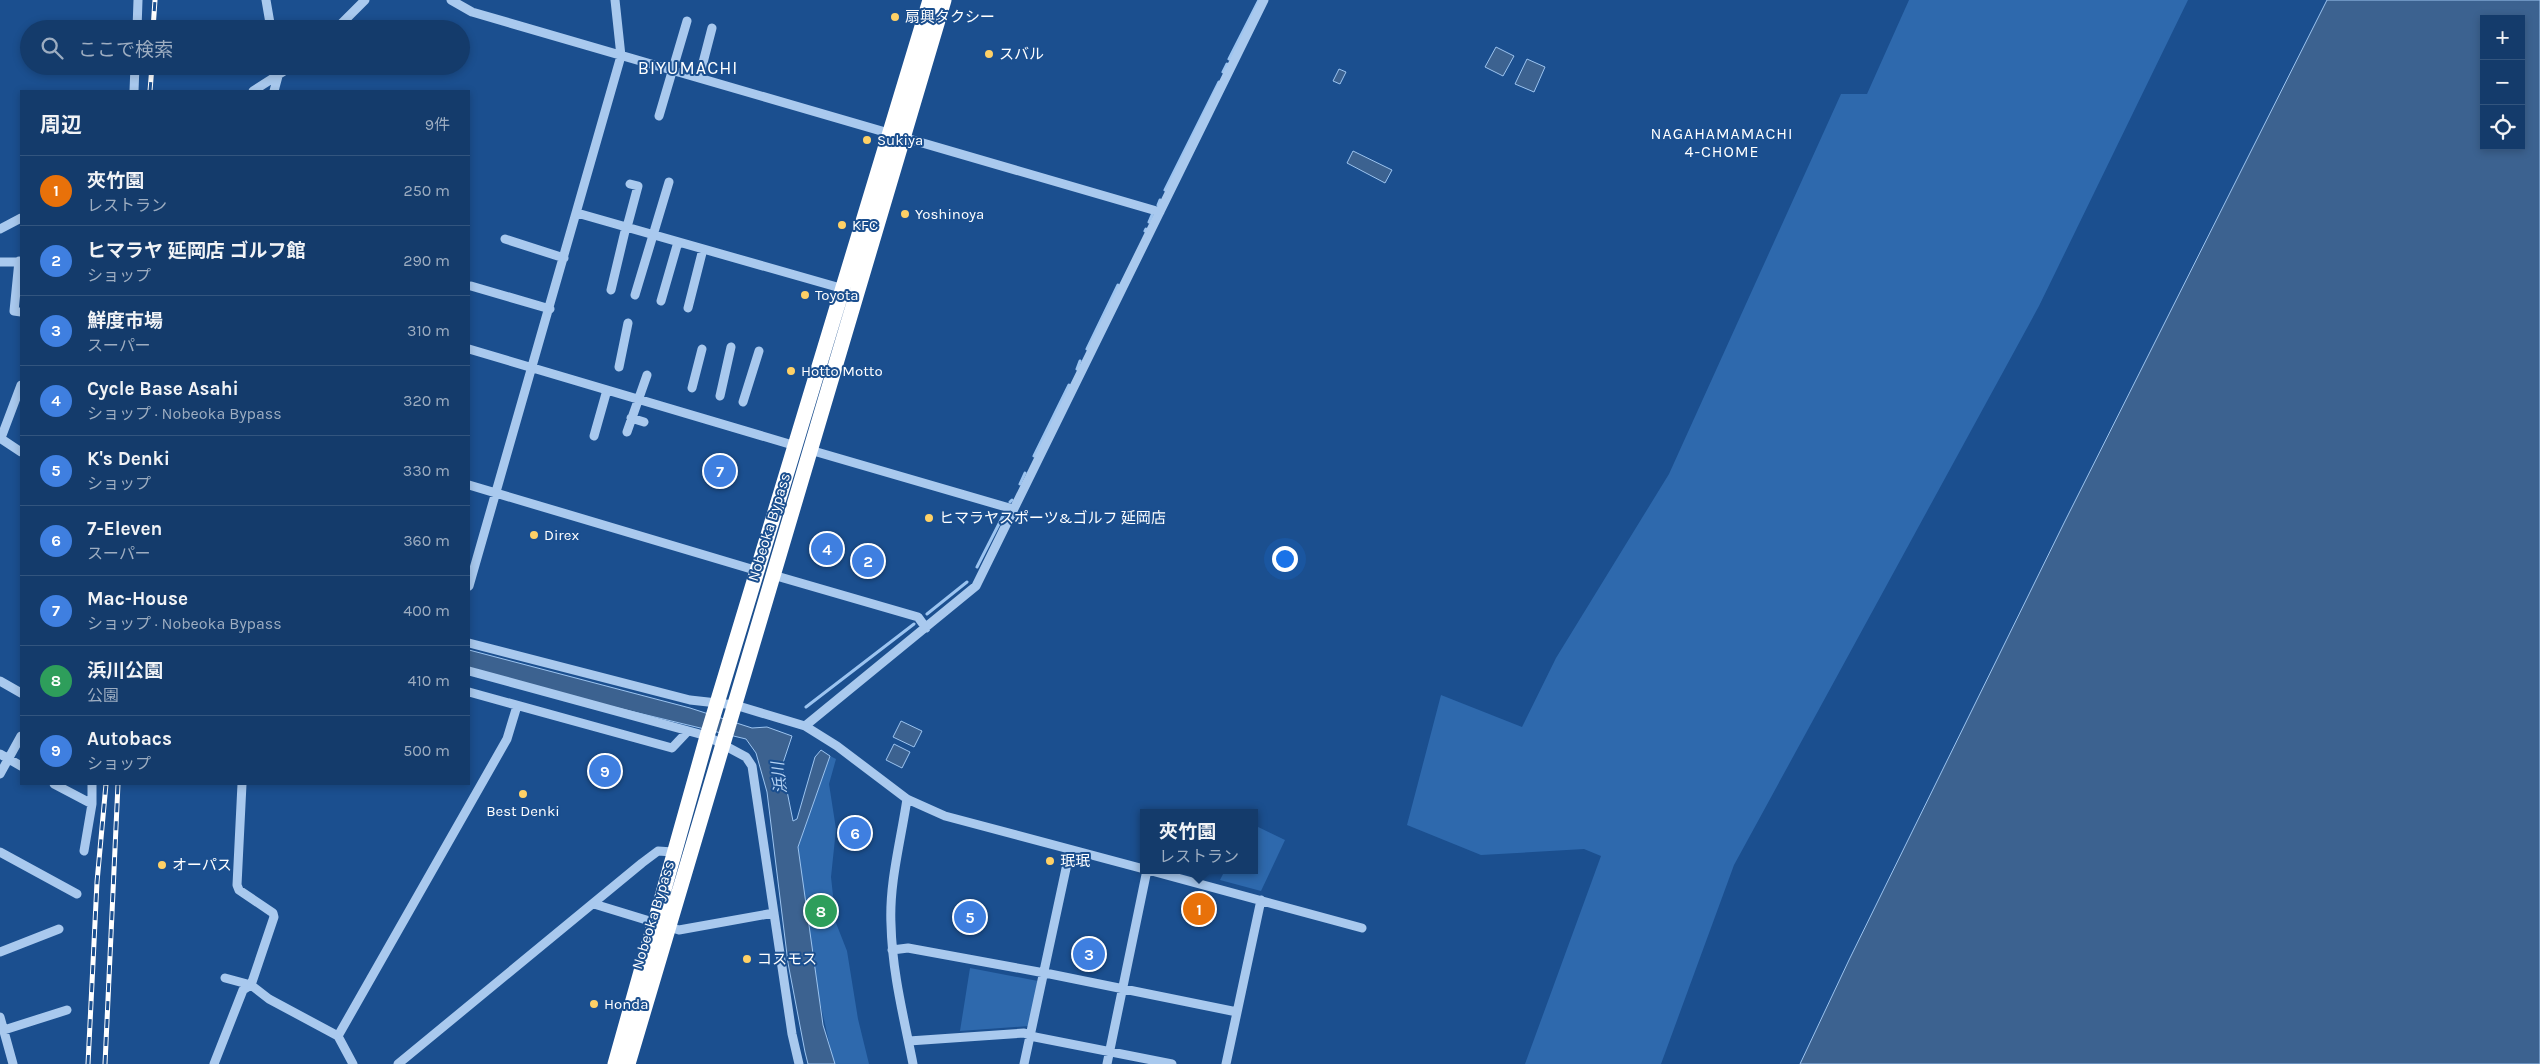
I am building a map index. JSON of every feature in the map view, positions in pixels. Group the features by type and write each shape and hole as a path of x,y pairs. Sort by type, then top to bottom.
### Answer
{"highway":[{"name":"Nobeoka Bypass","path":"615,1064 667,926 673,852 758,570 803,448 897,135 930,0"},
{"name":"Nobeoka Bypass","path":"628,1064 667,926 773,575 844,289 944,0"}],"street":[{"path":"137,20 138,0"},
{"path":"266,0 269,20"},
{"path":"345,20 365,0"},
{"path":"452,0 472,12 1160,212"},
{"path":"470,583 621,56 615,0"},
{"path":"805,726 976,586 1264,0"},
{"path":"659,116 687,21"},
{"path":"699,78 712,28"},
{"path":"134,90 135,75"},
{"path":"255,90 278,76"},
{"path":"274,90 278,76"},
{"path":"635,295 669,182"},
{"path":"610,290 638,186 630,184"},
{"path":"577,213 844,289"},
{"path":"0,229 20,219"},
{"path":"505,239 564,258"},
{"path":"661,301 678,242"},
{"path":"688,308 703,249"},
{"path":"0,262 20,262 14,311 20,312"},
{"path":"471,286 550,309"},
{"path":"619,367 628,322"},
{"path":"720,396 731,347"},
{"path":"470,349 1014,509"},
{"path":"692,388 702,349"},
{"path":"743,402 759,351"},
{"path":"627,432 647,375"},
{"path":"20,388 0,438 20,451"},
{"path":"594,436 607,390"},
{"path":"631,418 644,422"},
{"path":"470,485 496,495 758,570"},
{"path":"773,575 918,617 926,628"},
{"path":"470,643 716,708 805,726 837,746 907,799 945,816 1140,868"},
{"path":"470,671 708,735 724,740 746,757 752,766 799,1064"},
{"path":"0,681 20,692"},
{"path":"470,692 672,748 688,731"},
{"path":"338,1036 507,739 517,706"},
{"path":"0,774 4,756 20,737"},
{"path":"4,756 20,765"},
{"path":"56,785 92,804"},
{"path":"84,851 92,804 92,785"},
{"path":"214,1064 243,990 251,985 274,917 273,913 239,890 237,885 242,785"},
{"path":"907,799 892,896 892,950 913,1064"},
{"path":"1024,1064 1070,850"},
{"path":"398,1064 658,851 673,852"},
{"path":"0,852 77,894"},
{"path":"1107,1064 1145,874"},
{"path":"1161,874 1362,928"},
{"path":"1226,1064 1261,900"},
{"path":"594,904 667,926 774,913"},
{"path":"0,952 59,929"},
{"path":"892,950 908,948 1237,1012"},
{"path":"225,978 251,985 269,999 338,1036 353,1064"},
{"path":"3,1032 67,1010"},
{"path":"0,1017 13,1064"},
{"path":"909,1041 1031,1034 1035,1037 1172,1064"}],"shaded area":[{"path":"1909,0 2188,0 2039,306 1734,865 1661,1064 1525,1064 1601,856 1584,849 1481,855 1407,825 1441,695 1522,727 1556,658 1669,474 1841,94 1867,94"},
{"path":"830,756 836,759 829,784 836,829 831,877 836,923 847,951 858,1019 869,1064 834,1064 815,980 798,847"},
{"path":"1258,827 1285,840 1261,891 1220,880 1223,874 1258,874"},
{"path":"970,968 1038,981 1029,1026 960,1031"}],"water":[{"path":"2327,0 2540,0 2540,1064 1800,1064 1849,960 2064,523"},
{"path":"1496,47 1514,56 1503,76 1485,67"},
{"path":"1527,59 1545,67 1534,92 1515,84"},
{"path":"1339,69 1346,72 1340,84 1333,81"},
{"path":"1353,151 1392,170 1385,183 1347,163"},
{"name":"浜川","path":"470,650 690,708 752,728 767,727 792,736 782,766 793,821 797,819 815,757 821,750 830,756 798,847 823,1025 835,1064 808,1064 788,963 767,792 756,753 746,739 601,704 470,668"},
{"path":"901,721 922,731 914,747 893,737"},
{"path":"894,744 910,752 902,768 886,760"}],"waterway":[{"path":"1229,59 1259,0"},
{"path":"1223,72 1227,64"},
{"path":"1165,190 1219,82"},
{"path":"1158,205 1160,200"},
{"path":"1149,222 1152,215"},
{"path":"1087,349 1118,285"},
{"path":"1077,369 1080,361"},
{"path":"1034,456 1069,385"},
{"path":"1020,484 1025,473"},
{"path":"977,567 1006,510"},
{"path":"927,614 967,582"},
{"path":"806,707 914,624"}],"railway":[{"path":"154,20 155,0"},
{"path":"150,90 151,75"},
{"path":"88,1064 97,882 106,785"},
{"path":"105,1064 118,785"}],"place":[{"name":"扇興タクシー","path":"895,17"},
{"name":"スバル","path":"989,54"},
{"name":"Sukiya","path":"867,140"},
{"name":"Yoshinoya","path":"905,214"},
{"name":"KFC","path":"842,225"},
{"name":"Toyota","path":"805,295"},
{"name":"Hotto Motto","path":"791,371"},
{"name":"Mac-House","path":"720,471"},
{"name":"ヒマラヤスポーツ&ゴルフ 延岡店","path":"929,518"},
{"name":"Direx","path":"534,535"},
{"name":"Cycle Base Asahi","path":"827,549"},
{"name":"ヒマラヤ 延岡店 ゴルフ館","path":"868,561"},
{"name":"Autobacs","path":"605,771"},
{"name":"Best Denki","path":"523,794"},
{"name":"7-Eleven","path":"855,833"},
{"name":"珉珉","path":"1050,861"},
{"name":"オーパス","path":"162,865"},
{"name":"夾竹園","path":"1199,909"},
{"name":"浜川公園","path":"821,911"},
{"name":"K's Denki","path":"970,917"},
{"name":"鮮度市場","path":"1089,954"},
{"name":"コスモス","path":"747,959"},
{"name":"Honda","path":"594,1004"}],"district":[{"name":"BIYUMACHI","path":"688,68"},
{"name":"NAGAHAMAMACHI 4-CHOME","path":"1722,142"}]}
